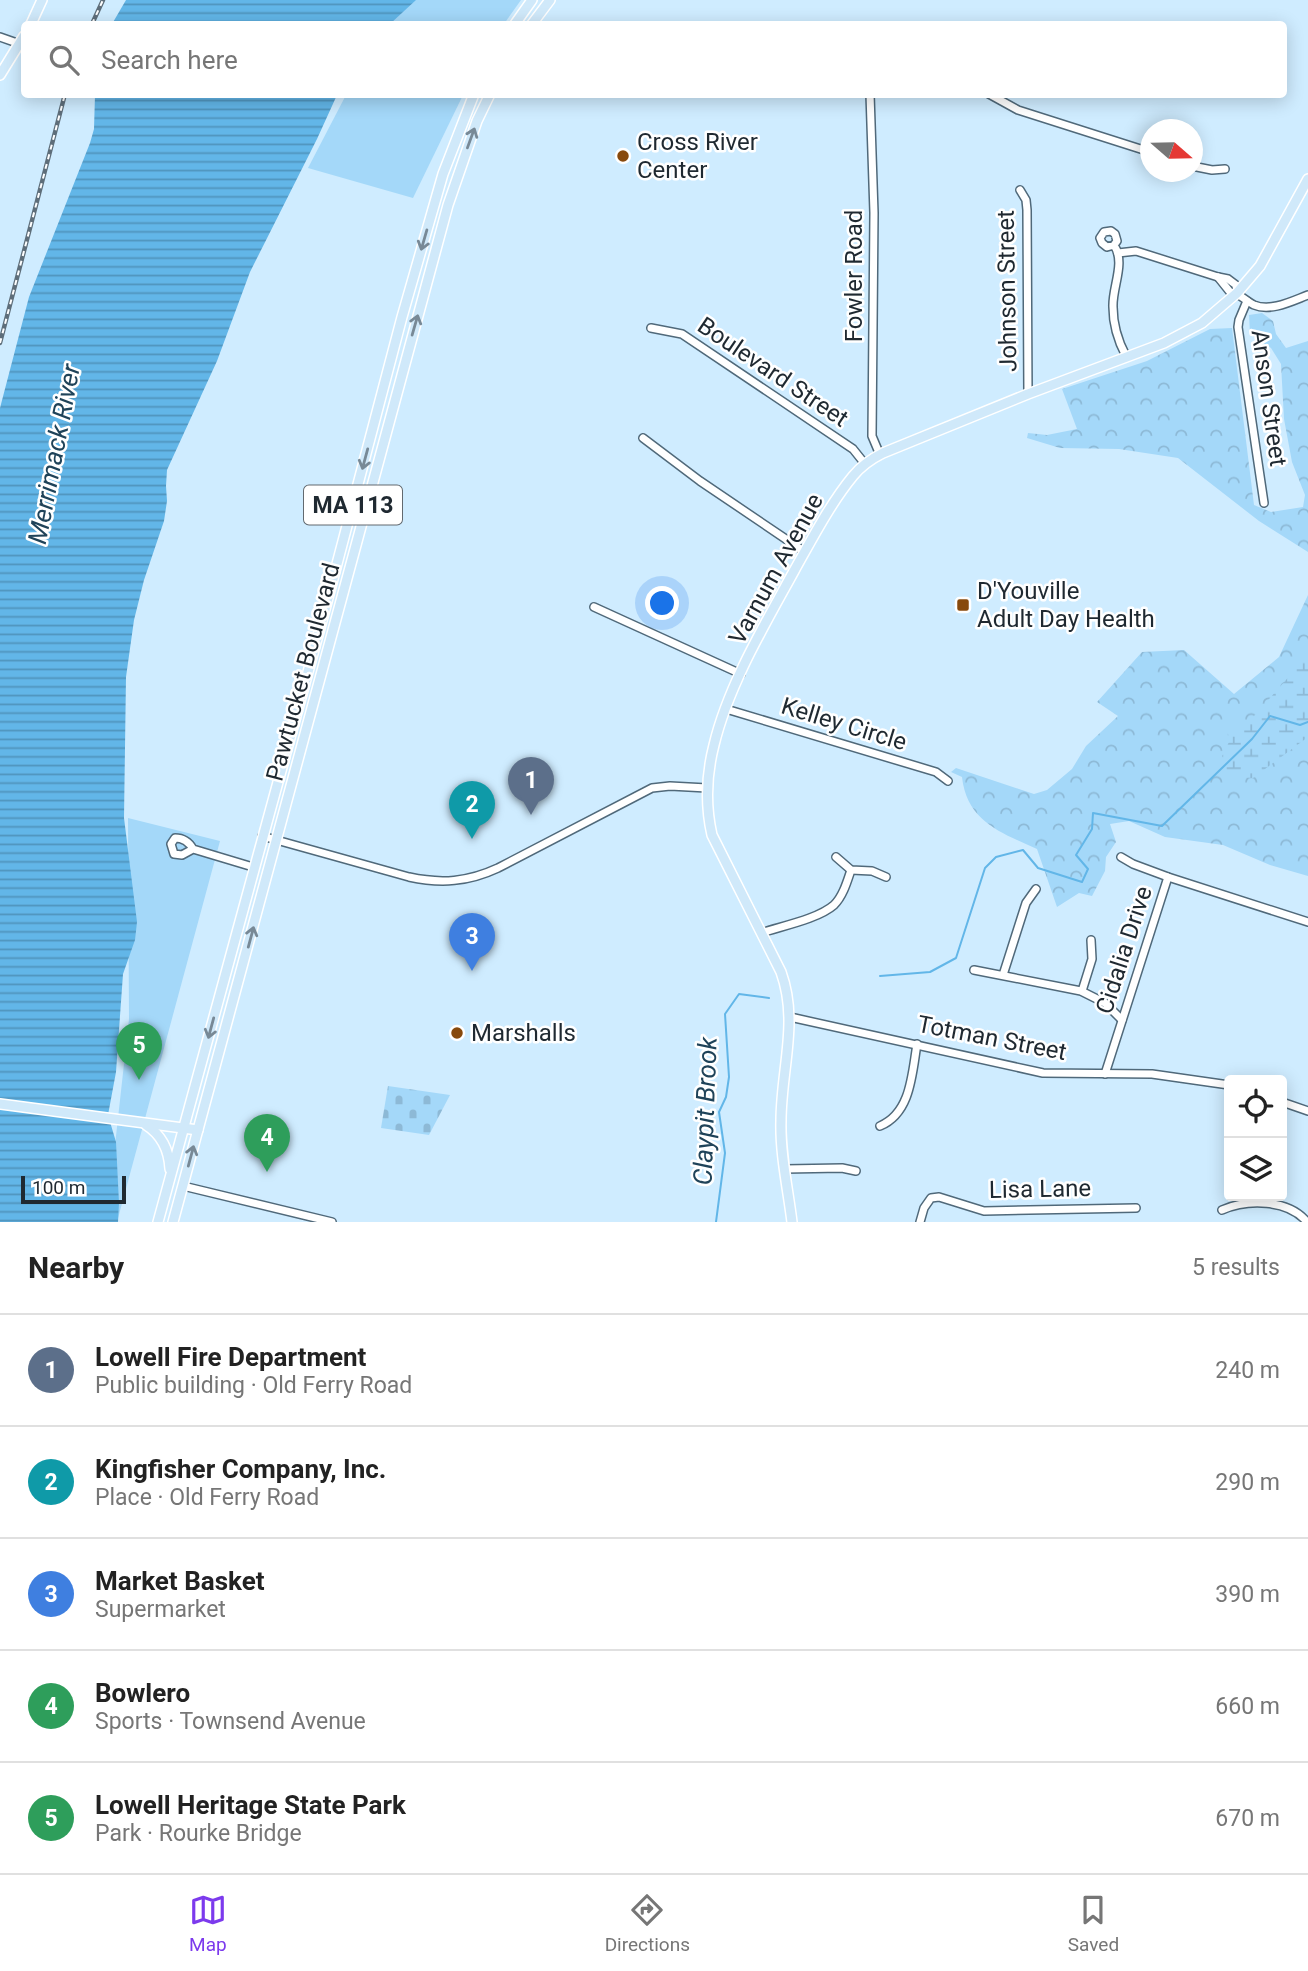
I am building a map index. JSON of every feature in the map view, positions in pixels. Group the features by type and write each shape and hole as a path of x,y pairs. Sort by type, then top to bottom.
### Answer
{"main road":[{"path":"33,21 42,0"},
{"path":"517,21 532,0"},
{"path":"534,21 550,0"},
{"path":"0,75 21,42"},
{"name":"Pawtucket Boulevard","path":"158,1222 433,207 473,98"},
{"name":"Pawtucket Boulevard","path":"173,1222 448,205 477,121 488,98"},
{"name":"Varnum Avenue","path":"792,1222 780,1124 790,1038 787,991 781,972 712,835 707,811 707,788 713,746 726,709 762,629 847,484 865,464 880,455 1028,394 1193,329 1237,293 1269,253 1308,180"},
{"path":"0,1104 198,1130"},
{"path":"145,1124 159,1136 169,1158 166,1191"}],"street":[{"path":"0,37 21,40"},
{"name":"Fowler Road","path":"870,98 874,213 871,418 873,443 880,455"},
{"path":"996,98 1018,110 1140,149"},
{"path":"1203,168 1225,169"},
{"name":"Johnson Street","path":"1020,190 1027,210 1028,394"},
{"path":"1126,356 1115,330 1112,306 1119,262 1116,249 1136,251 1218,277 1230,292 1237,293 1261,307 1270,308 1308,295"},
{"name":"Anson Street","path":"1247,301 1239,320 1239,331 1264,503"},
{"name":"Boulevard Street","path":"651,328 682,334 848,445 860,455 865,464"},
{"path":"643,438 700,481 805,552"},
{"path":"594,607 741,674"},
{"name":"Kelley Circle","path":"726,709 936,772 948,781"},
{"path":"262,836 409,877 430,882 447,882 480,877 652,788 707,788"},
{"path":"193,849 253,867"},
{"path":"836,857 851,870 872,871 886,877"},
{"path":"1121,857 1168,877 1308,922"},
{"path":"761,933 829,908 844,889 851,870"},
{"name":"Cidalia Drive","path":"1105,1074 1168,877"},
{"path":"1003,975 1027,903 1036,889"},
{"path":"1082,991 1093,959 1091,940"},
{"path":"974,970 1082,991 1105,1003 1122,1020"},
{"name":"Totman Street","path":"790,1017 1043,1073 1152,1073 1224,1084"},
{"path":"880,1126 891,1121 901,1111 917,1044"},
{"path":"1287,1104 1308,1111"},
{"path":"785,1169 842,1168 856,1171"},
{"path":"183,1186 332,1222"},
{"name":"Lisa Lane","path":"920,1222 924,1208 931,1198 939,1197 984,1212 1136,1208"},
{"path":"1222,1210 1237,1205 1278,1205 1296,1211 1307,1222"}],"green space":[{"path":"412,0 521,0 506,21 392,21"},
{"path":"344,98 462,98 413,198 308,168"},
{"path":"1262,313 1273,321 1276,334 1286,348 1308,341 1308,552 1259,521 1178,458 1119,449 1060,448 1027,438 1028,433 1047,435 1077,429 1062,389 1147,361 1210,329 1232,328 1254,505 1271,512 1303,507 1305,495 1292,462 1284,419 1281,364 1271,348 1250,334 1249,315"},
{"path":"1308,595 1308,876 1270,865 1223,845 1165,837 1129,821 1110,824 1116,842 1106,857 1105,871 1092,896 1079,893 1057,907 1037,849 988,824 971,805 962,777 951,772 956,768 1034,794 1047,790 1072,769 1086,746 1118,716 1097,702 1142,652 1184,650 1234,694 1279,657"},
{"path":"1308,655 1308,737 1253,778 1228,776 1222,756 1230,740 1224,722 1246,725"},
{"path":"128,818 220,841 117,1222 103,1222 112,1172 129,1019"},
{"path":"388,1086 450,1095 429,1135 381,1128"}],"water":[{"path":"126,0 416,0 393,21 114,21"},
{"name":"Merrimack River","path":"95,98 336,98 250,272 217,361 167,470 164,521 134,620 126,677 124,818 137,922 135,940 123,974 116,1072 108,1115 116,1142 118,1222 0,1222 0,408 29,297 94,129"}],"waterway":[{"name":"Claypit Brook","path":"880,976 930,972 956,958 985,868 996,857 1023,850 1038,868 1082,882 1088,869 1076,855 1092,829 1093,813 1162,826 1252,739 1270,716 1300,725 1308,722"},
{"name":"Claypit Brook","path":"716,1222 725,1153 719,1112 726,1097 729,1077 725,1014 739,994 769,998"}],"railway":[{"path":"93,21 103,0"},
{"path":"0,343 64,98"}],"place":[{"name":"Cross River Center","path":"623,156"},
{"name":"D'Youville Adult Day Health","path":"963,605"},
{"name":"Lowell Fire Department","path":"531,815"},
{"name":"Kingfisher Company, Inc.","path":"472,839"},
{"name":"Market Basket","path":"472,971"},
{"name":"Marshalls","path":"457,1033"},
{"name":"Lowell Heritage State Park","path":"139,1080"},
{"name":"Bowlero","path":"267,1172"}]}
